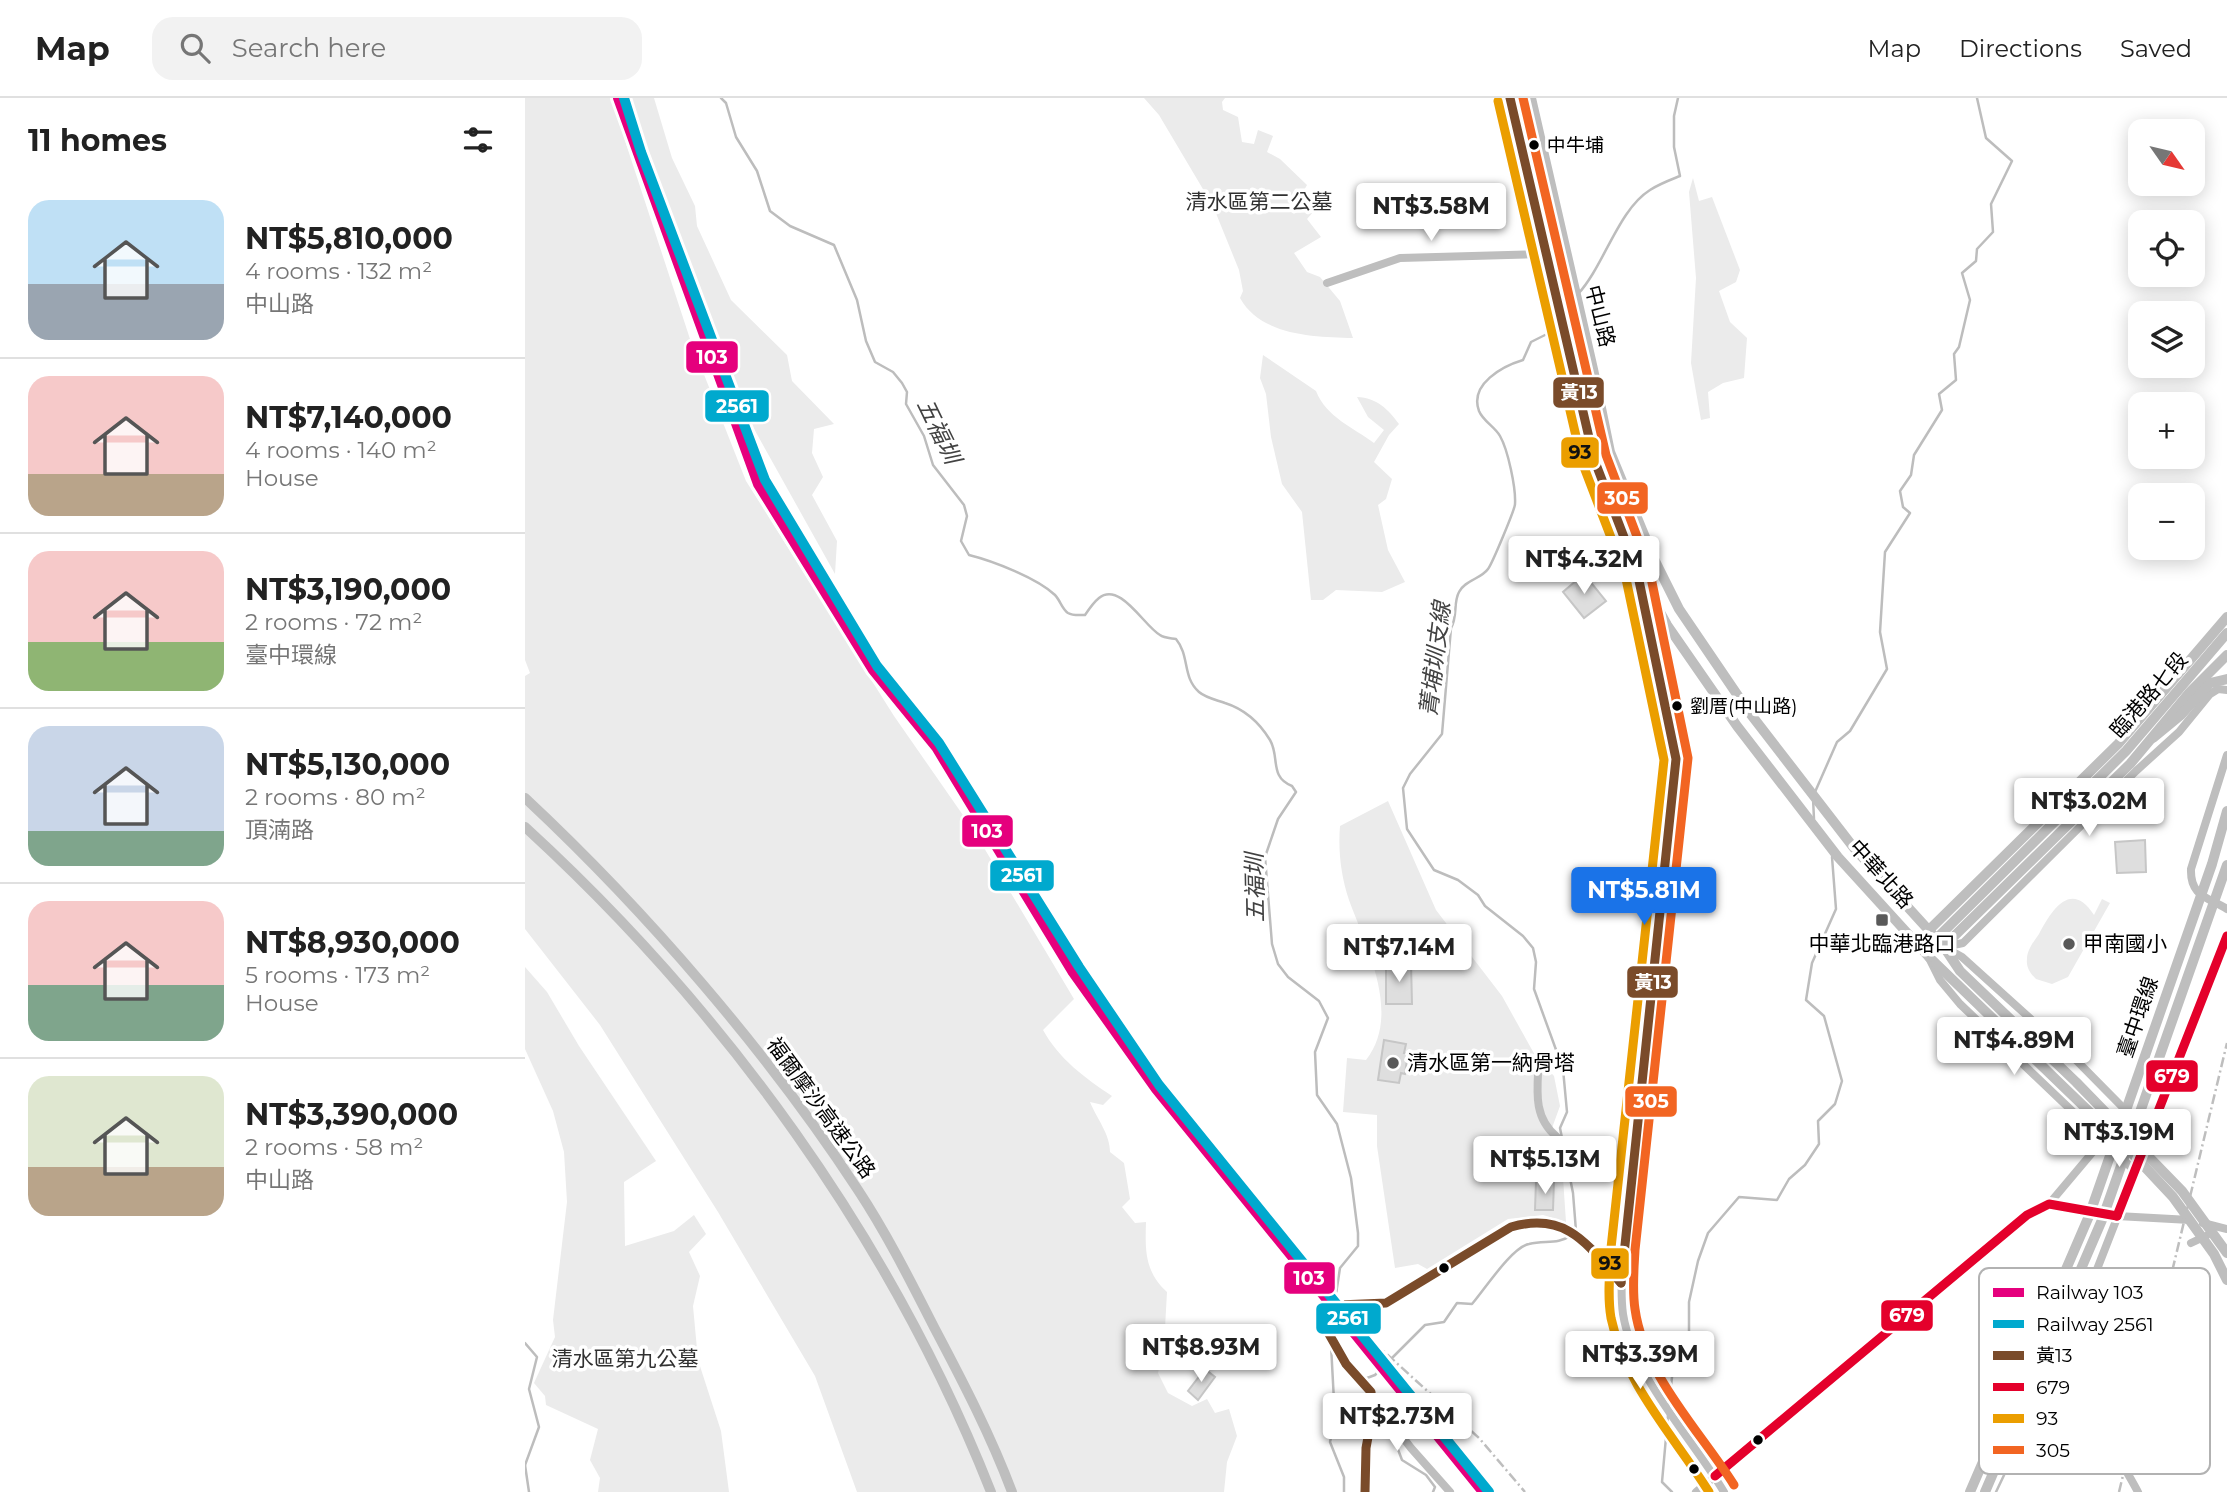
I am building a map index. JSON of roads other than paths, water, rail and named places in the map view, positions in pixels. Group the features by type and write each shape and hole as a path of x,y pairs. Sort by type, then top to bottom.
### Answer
{"highway":[{"path":"2153,738 2181,715 2210,683 2227,680"},
{"name":"福爾摩沙高速公路","path":"525,798 639,913 796,1101 859,1190 902,1265 995,1449 1012,1492"},
{"name":"臺中環線","path":"2067,1268 2089,1216 2212,864 2227,811"},
{"name":"福爾摩沙高速公路","path":"525,827 637,935 740,1058 833,1188 884,1272 931,1360 991,1492"},
{"name":"臺中環線","path":"2081,1268 2102,1220 2227,867"},
{"name":"臺中環線","path":"1970,1492 1979,1471"},
{"name":"臺中環線","path":"1985,1492 1993,1474"}],"main road":[{"name":"中山路","path":"1510,98 1594,459 1637,571"},
{"name":"中山路","path":"1531,98 1593,369 1609,452 1654,559"},
{"name":"中華北路","path":"1654,559 1679,609 1749,712 1854,848 1944,947"},
{"name":"中華北路","path":"1637,571 1667,625 1737,726 1838,857 1929,957"},
{"name":"臨港路七段","path":"2122,748 2227,617"},
{"name":"臨港路七段","path":"1929,957 1932,935 2122,748 2227,633"},
{"name":"臨港路七段","path":"1929,957 1944,947 2153,738 2190,692 2227,655"},
{"path":"1944,947 1959,971 1993,1010 2173,1197 2214,1254 2227,1280"},
{"path":"1929,957 2076,1082 2182,1191 2227,1253"}],"street":[{"path":"1327,283 1400,258 1546,254"},
{"path":"1637,571 1654,559"},
{"name":"中山路","path":"1637,571 1676,759 1623,1249 1623,1314 1631,1344 1648,1376 1724,1492"},
{"path":"1944,947 1963,943 2136,771 2179,732 2210,694 2218,689 2227,690"},
{"path":"2227,755 2191,869 2191,883 2195,891 2227,909"},
{"path":"2096,1268 2227,936"},
{"name":"中華北路","path":"1944,947 1962,957 2074,1058 2148,1133"},
{"name":"中華北路","path":"1929,957 1940,980 1959,1004 2134,1170"},
{"path":"1539,1056 1537,1111 1548,1130 1556,1137"},
{"path":"1696,1492 1776,1429 2027,1215 2049,1204 2102,1141"},
{"path":"2049,1204 2117,1216 2184,1219 2226,1229"},
{"path":"1450,1492 1411,1448 1371,1392 1346,1364 1325,1327 1329,1315 1339,1305 1386,1303 1511,1227 1528,1220 1569,1227 1621,1283"},
{"path":"2191,1242 2226,1229"},
{"path":"1366,1492 1366,1448 1373,1410 1371,1392"},
{"path":"2129,1474 2138,1492"}],"waterway":[{"name":"五福圳","path":"721,98 726,103 736,137 757,171 770,211 790,226 834,245 857,300 866,341 875,362 893,372 902,383 907,392 906,404 924,436 933,465 964,505 967,516 961,541 969,555 1037,582 1055,595 1072,615 1085,615 1099,598 1107,594 1115,595 1160,635 1176,639 1183,652 1190,680 1199,692 1245,713 1261,727 1270,740 1280,777 1296,792 1278,819 1265,857 1272,944 1278,964 1288,977 1319,1001 1328,1018 1315,1052 1317,1095 1337,1124 1351,1178 1358,1233 1358,1246 1340,1268 1334,1307"},
{"name":"菁埔圳支線","path":"1578,294 1596,269 1620,224 1639,199 1653,188 1680,176 1674,147 1674,116 1678,98"},
{"path":"1815,792 1837,742 1850,731 1887,669 1880,632 1885,552 1910,513 1903,507 1900,491 1911,475 1914,455 1942,410 1939,394 1956,380 1954,354 1959,347 1970,300 1962,273 1976,261 1977,249 1993,232 1991,204 2012,161 1986,138 1977,98"},
{"name":"菁埔圳支線","path":"1562,312 1574,299"},
{"name":"菁埔圳支線","path":"1557,317 1547,334 1531,342 1523,360 1498,372 1479,392 1479,411 1498,433 1506,450 1513,479 1515,504 1488,569 1465,585 1457,596 1451,628 1442,734 1410,774 1403,788 1407,829 1434,870 1458,880 1478,895 1485,906 1523,936 1533,948 1536,962 1534,989 1563,1069 1567,1112 1560,1128 1573,1193 1576,1231"},
{"path":"1813,798 1814,819"},
{"path":"1669,1405 1675,1349 1689,1336 1689,1302 1698,1261 1708,1233 1739,1197 1777,1200 1789,1179 1805,1165 1819,1144 1818,1121 1835,1104 1842,1081 1824,1016 1806,1000 1812,963 1836,909 1832,857"},
{"name":"菁埔圳支線","path":"1365,1385 1367,1378 1375,1375 1425,1325 1444,1322 1457,1303 1472,1304 1507,1260 1522,1247 1561,1240 1572,1235"},
{"path":"525,1343 537,1357 529,1389 539,1427 525,1465"},
{"name":"五福圳","path":"1331,1345 1335,1420 1330,1442 1344,1477 1344,1492"},
{"name":"菁埔圳支線","path":"1379,1413 1391,1431 1402,1460 1426,1475 1435,1487 1433,1492"},
{"path":"1668,1415 1662,1482 1672,1492"},
{"path":"525,1465 529,1492"},
{"path":"1996,1492 2005,1474"}],"railway":[{"path":"2173,1268 2227,1043"},
{"path":"1345,1316 1479,1438 1525,1492"},
{"path":"2119,1492 2123,1474"}],"rail line":[{"name":"103","path":"618,98 758,484 873,670 936,747 1072,971 1156,1089 1483,1492"},
{"name":"2561","path":"624,98 641,152 765,480 877,666 939,743 1079,967 1159,1085 1489,1492"}],"place":[{"name":"中牛埔","path":"1534,145"},
{"name":"劉厝(中山路)","path":"1677,706"},
{"name":"中華北臨港路口","path":"1882,920"},
{"name":"甲南國小","path":"2069,944"},
{"name":"清水區第一納骨塔","path":"1393,1063"}],"park label":[{"name":"清水區第二公墓","path":"1259,202"},
{"name":"清水區第九公墓","path":"625,1359"}]}
